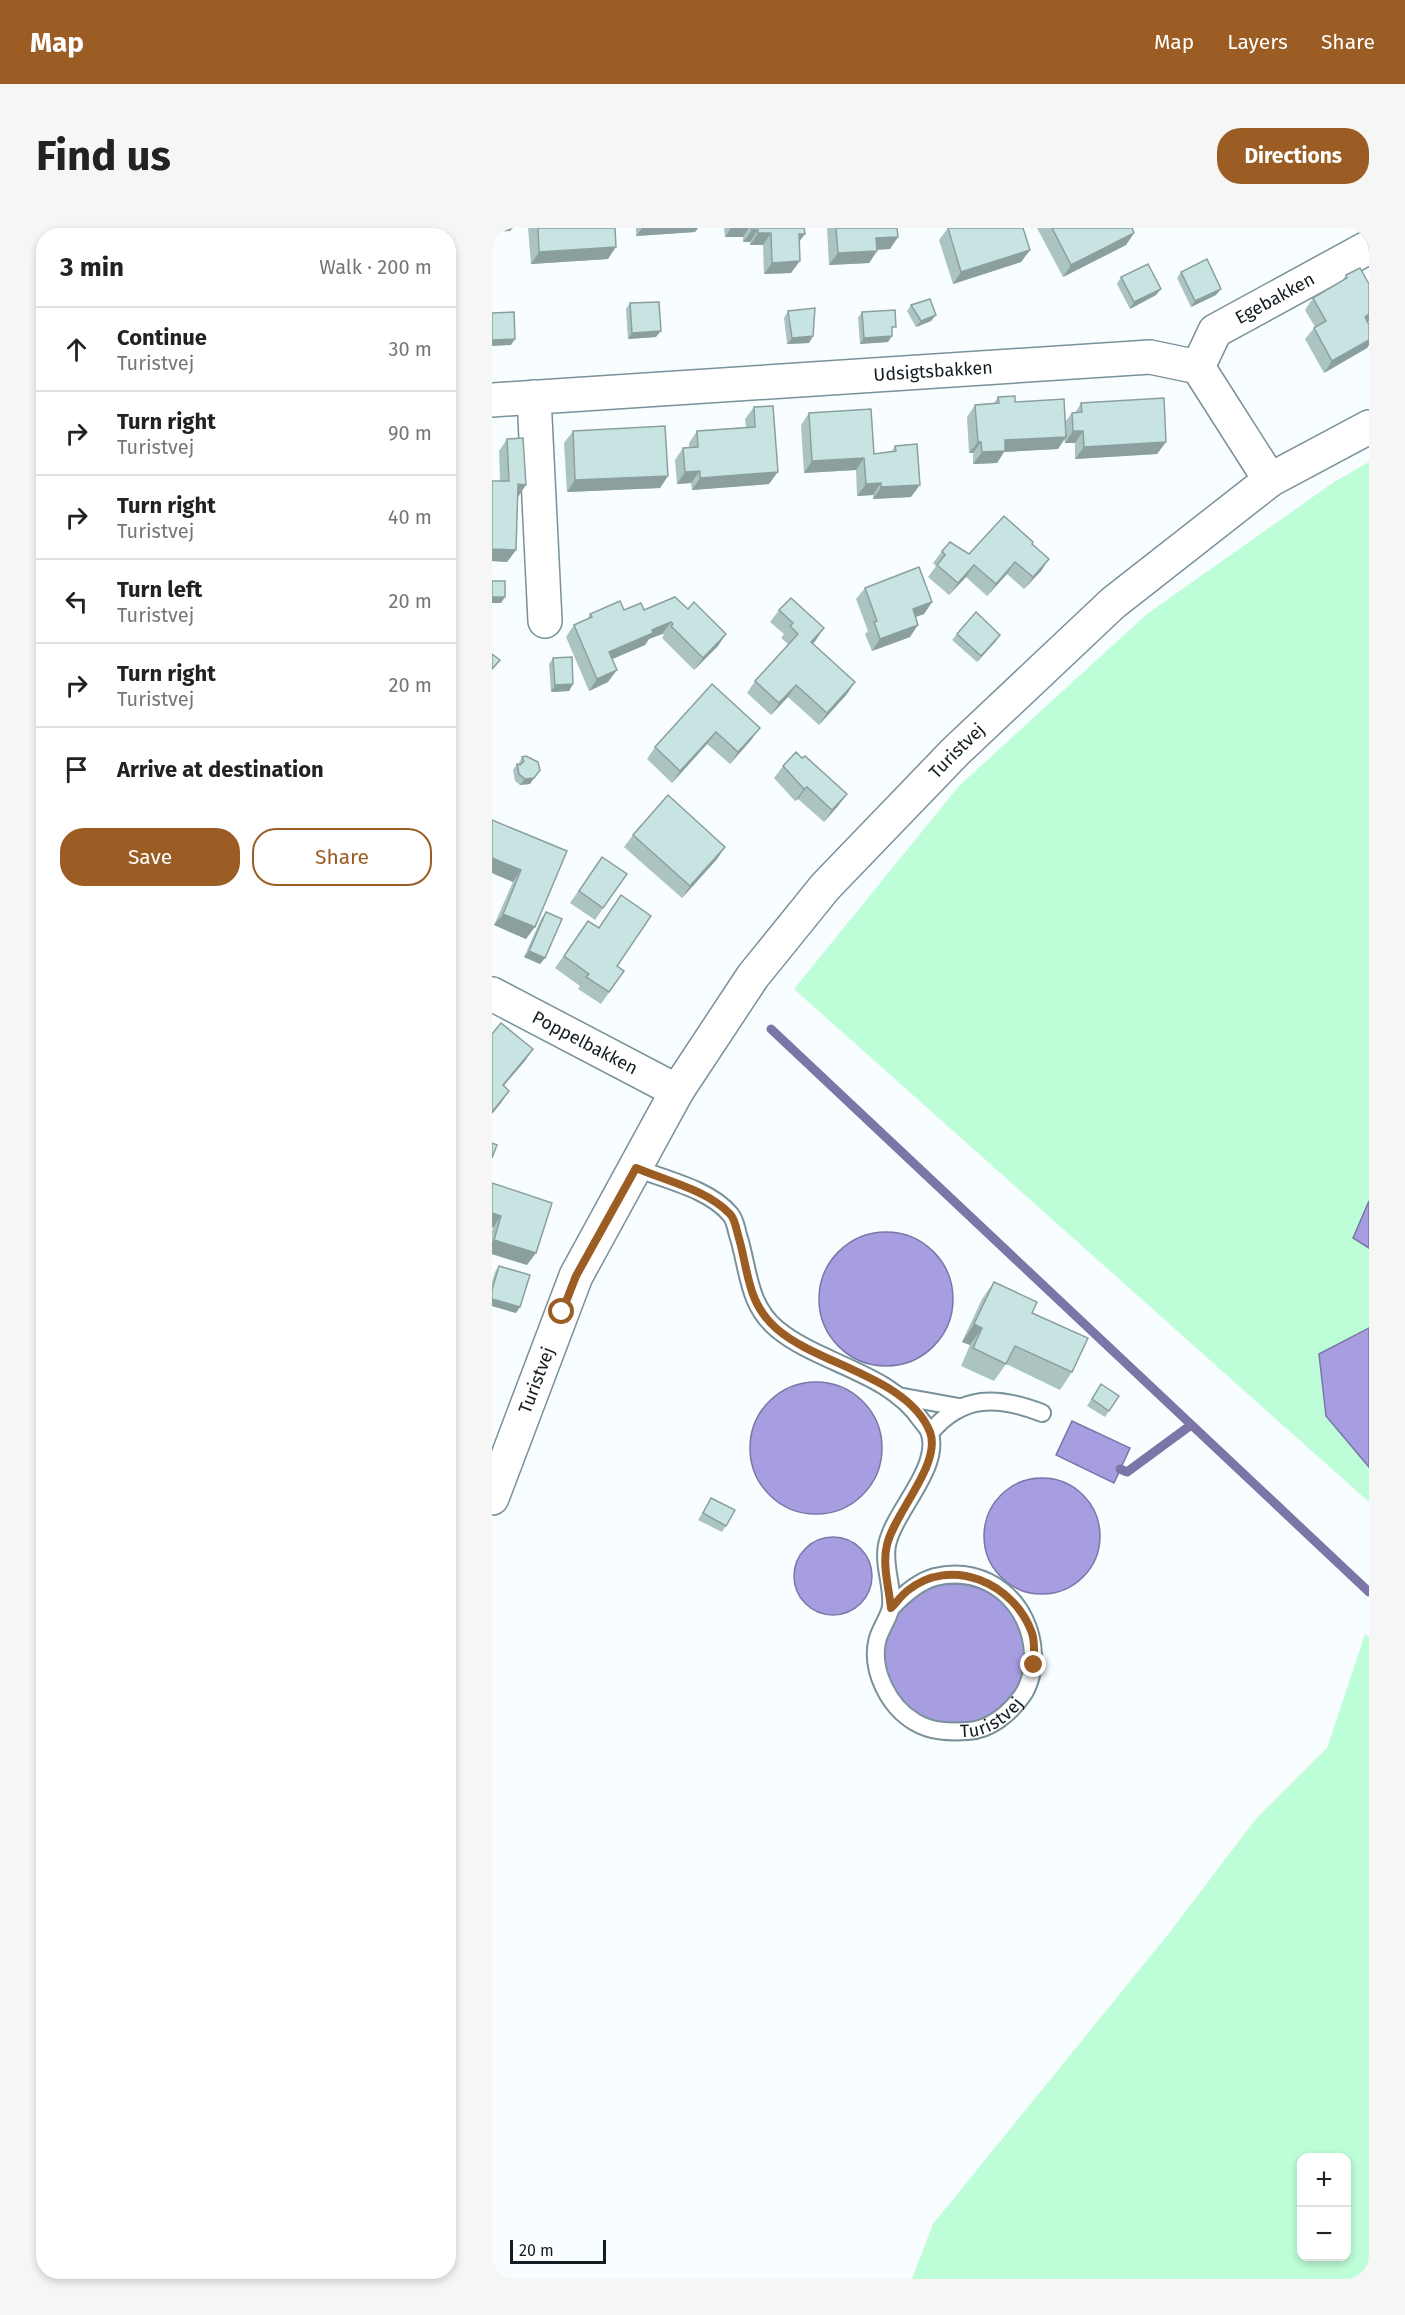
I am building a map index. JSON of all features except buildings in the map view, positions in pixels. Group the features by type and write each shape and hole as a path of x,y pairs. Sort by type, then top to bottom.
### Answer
{"street":[{"name":"Egebakken","path":"1197,367 1215,331 1369,247"},
{"name":"Udsigtsbakken","path":"492,400 1150,357 1197,367"},
{"path":"1197,367 1270,480"},
{"path":"534,397 545,621"},
{"name":"Turistvej","path":"492,1498 576,1276 676,1091 753,976 825,887 955,752 1113,603 1270,480 1369,427"},
{"name":"Poppelbakken","path":"492,994 676,1091"}],"lane":[{"path":"636,1168 710,1198 732,1215 747,1279 759,1311 779,1331 886,1386 914,1410 930,1433 942,1419 959,1407"},
{"path":"897,1395 959,1407 990,1401 1013,1402 1042,1413"},
{"name":"Turistvej","path":"891,1608 907,1590 935,1577 966,1575 996,1586 1019,1606 1032,1634 1034,1665 1024,1694 1003,1718 975,1731 944,1733 915,1722 892,1702 878,1674 876,1643 891,1608 886,1546 896,1520 916,1488 930,1455 930,1433"}],"green space":[{"path":"1369,462 1369,1328 1319,1354 1326,1416 1369,1467 1369,1502 794,989 959,786 1147,614 1334,482"},
{"path":"1365,1634 1369,1637 1369,2279 912,2279 933,2224 1170,1932 1255,1820 1327,1748"}],"shaded area":[{"path":"1369,1201 1369,1248 1353,1238"},
{"path":"886,1232 912,1237 934,1251 948,1273 953,1299 948,1325 934,1347 912,1361 886,1366 860,1361 838,1347 824,1325 819,1299 824,1273 838,1251 860,1237"},
{"path":"1369,1328 1369,1467 1326,1416 1319,1354"},
{"path":"816,1382 841,1387 863,1401 877,1423 882,1448 877,1473 863,1495 841,1509 816,1514 791,1509 769,1495 755,1473 750,1448 755,1423 769,1401 791,1387"},
{"path":"1072,1421 1130,1448 1114,1483 1056,1455"},
{"path":"1042,1478 1064,1483 1083,1495 1095,1514 1100,1536 1095,1558 1083,1577 1064,1589 1042,1594 1020,1589 1001,1577 989,1558 984,1536 989,1514 1001,1495 1020,1483"},
{"path":"825,1537 841,1537 855,1543 866,1554 872,1568 872,1584 866,1598 855,1609 841,1615 825,1615 811,1609 800,1598 794,1584 794,1568 800,1554 811,1543"},
{"path":"954,1584 981,1590 1004,1605 1019,1628 1025,1655 1019,1682 1004,1705 981,1720 954,1726 927,1720 904,1705 889,1682 883,1655 889,1628 904,1605 927,1590"}],"waterway":[{"path":"771,1029 1369,1592"},
{"path":"1120,1469 1127,1472 1191,1425"}],"route":[{"path":"562,1312 576,1276 636,1168 710,1198 732,1215 740,1241 747,1279 759,1311 779,1331 886,1386 914,1410 930,1433 930,1455 916,1488 896,1520 886,1546 891,1608 907,1590 935,1577 966,1575 996,1586 1019,1606 1032,1634 1034,1665"}]}
